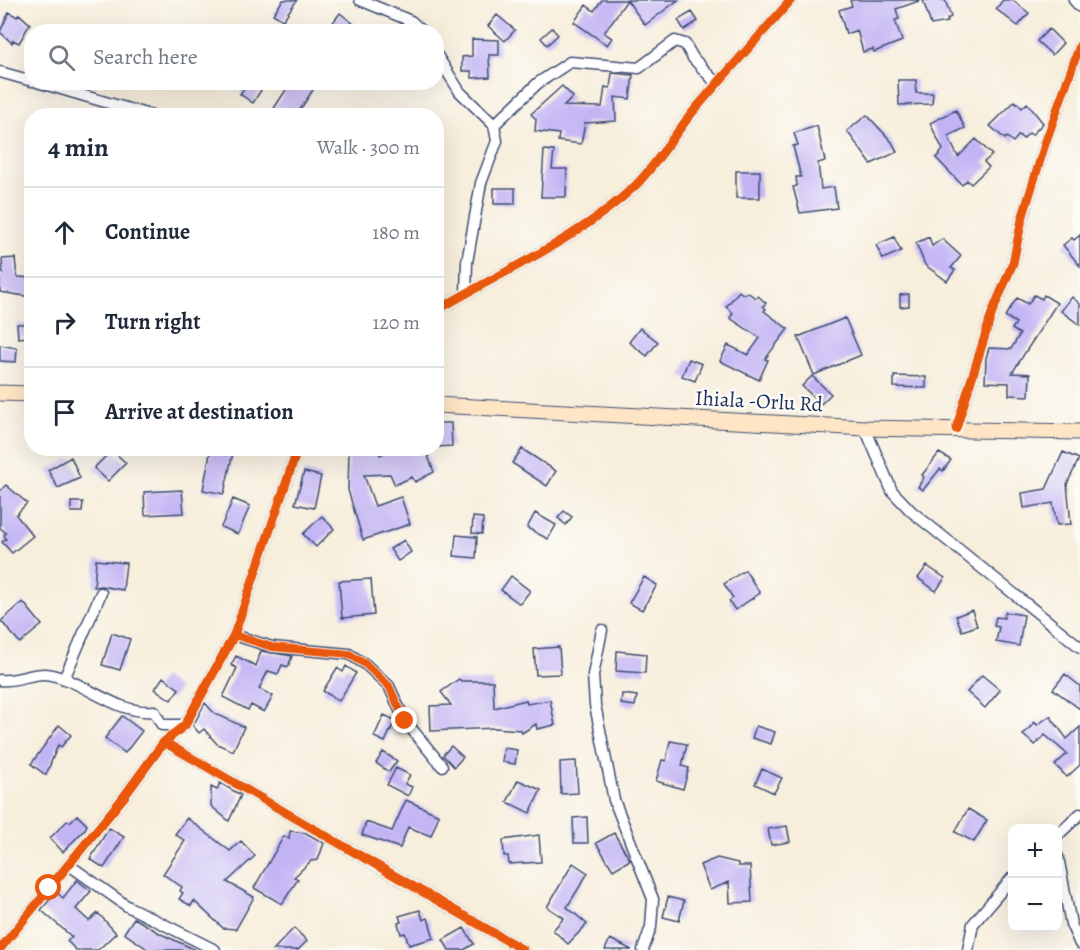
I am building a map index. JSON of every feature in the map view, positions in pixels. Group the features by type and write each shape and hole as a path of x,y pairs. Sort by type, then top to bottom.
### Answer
{"main road":[{"path":"0,393 24,394"},
{"name":"Ihiala -Orlu Rd","path":"444,405 865,428 1080,432"}],"street":[{"path":"360,0 414,24"},
{"path":"444,306 551,248 603,212 636,184 717,84 791,0"},
{"path":"1074,0 1080,7"},
{"path":"494,125 538,82 570,62 639,68 675,41 685,44 693,58 717,84"},
{"path":"956,429 992,313 1013,263 1022,219 1046,141 1080,45"},
{"path":"444,67 460,92 476,105 494,125 497,141 481,183 467,262 466,293"},
{"path":"0,72 24,79"},
{"path":"64,90 126,108"},
{"path":"865,428 892,491 911,511 1080,647"},
{"path":"0,949 30,909 69,865 164,742 185,725 234,635 295,456"},
{"path":"64,679 101,593"},
{"path":"602,630 593,675 595,705 614,800 653,899 651,927 643,950"},
{"path":"234,635 272,647 349,654 365,664 389,686 405,721 442,766"},
{"path":"0,680 12,682 44,674 64,679 138,713 154,711 162,725 185,725"},
{"path":"164,742 523,950"},
{"path":"1062,830 1080,814"},
{"path":"69,865 127,906 215,950"},
{"path":"1062,878 1071,924 1080,944"},
{"path":"968,950 973,924 1008,884"}],"building":[{"path":"283,0 297,0 283,20 273,14"},
{"path":"602,0 627,0 604,33 612,38 607,45 574,22 586,5 594,11"},
{"path":"627,0 678,0 645,25"},
{"path":"850,0 919,1 896,9 899,19 895,20 902,41 874,52 873,49 863,52 857,30 846,34 839,10 852,6"},
{"path":"923,0 945,0 951,17 947,19 948,22 931,25"},
{"path":"1003,0 1012,0 1029,13 1018,26 996,9"},
{"path":"9,12 17,17 19,14 30,24 24,24 24,34 19,43 13,40 12,43 0,32"},
{"path":"692,12 698,21 684,30 678,20"},
{"path":"340,13 354,24 332,24"},
{"path":"497,15 515,30 505,41 488,26"},
{"path":"552,28 558,35 547,45 541,38"},
{"path":"1049,29 1063,43 1052,55 1037,41"},
{"path":"472,39 499,40 499,55 489,55 490,77 472,78 471,71 462,71 462,57 472,56"},
{"path":"612,73 633,75 630,99 615,97 616,121 585,123 581,144 558,141 559,134 535,131 536,119 531,114 562,86 573,97 564,106 602,107 605,87 610,88"},
{"path":"898,80 916,80 916,93 933,93 932,104 899,105"},
{"path":"243,90 261,90 253,103 240,94"},
{"path":"286,90 313,90 301,108 274,108"},
{"path":"1015,101 1022,108 1027,103 1043,123 1032,135 1029,133 1023,139 1019,135 1013,142 1007,137 1005,139 990,126"},
{"path":"956,110 965,128 948,136 958,157 976,139 992,155 984,162 989,167 971,184 967,180 962,185 936,158 943,150 930,123"},
{"path":"867,115 892,142 897,152 871,164 847,131"},
{"path":"817,126 825,161 818,163 821,189 834,187 837,208 800,213 793,187 797,186 796,177 801,177 793,146 798,145 794,133"},
{"path":"544,150 554,151 552,169 567,169 566,197 541,197"},
{"path":"736,171 760,171 760,198 736,198"},
{"path":"494,188 515,188 515,204 494,204"},
{"path":"1080,235 1080,266 1063,245"},
{"path":"894,237 901,251 883,259 876,245"},
{"path":"929,237 932,246 942,239 961,256 951,268 955,270 947,281 925,265 916,243"},
{"path":"15,258 17,277 24,277 24,296 0,292 0,272 3,273 2,259"},
{"path":"739,291 744,295 747,292 756,298 758,296 766,303 763,306 766,309 764,311 788,329 765,359 768,360 759,380 720,361 728,345 748,355 760,338 730,318 733,313 726,307"},
{"path":"909,294 909,306 900,307 900,295"},
{"path":"1034,295 1042,299 1044,295 1057,303 1012,373 1030,374 1029,396 1009,395 1009,383 985,382 986,358 989,348 1011,349 1020,334 1012,329 1016,323 1005,316 1017,298 1028,304"},
{"path":"1072,297 1080,304 1080,325 1061,311"},
{"path":"845,318 861,355 814,375 798,337"},
{"path":"17,324 24,324 24,337 18,338"},
{"path":"640,328 658,342 647,356 629,342"},
{"path":"0,345 17,348 16,362 0,361"},
{"path":"689,359 702,364 695,381 682,376"},
{"path":"812,376 831,394 821,404 802,386"},
{"path":"894,376 926,377 926,388 894,387"},
{"path":"444,423 451,423 452,446 444,446"},
{"path":"522,449 556,471 547,486 512,463"},
{"path":"1063,452 1079,459 1067,484 1071,524 1057,525 1053,503 1024,508 1022,493 1046,489"},
{"path":"939,453 951,460 943,471 940,469 923,490 918,487 924,477 922,475"},
{"path":"106,456 118,456 126,463 108,481 94,468"},
{"path":"209,456 232,456 224,494 203,490"},
{"path":"349,456 428,456 434,472 415,482 412,477 395,485 390,474 364,475 375,506 401,497 410,524 363,540 348,490"},
{"path":"71,457 80,478 58,488 48,470"},
{"path":"304,472 321,476 314,508 295,504"},
{"path":"6,485 27,503 16,515 33,536 12,553 2,542 6,539 4,535 6,533 0,528 0,491"},
{"path":"182,490 184,513 145,515 144,492"},
{"path":"233,499 250,506 238,534 221,527"},
{"path":"71,502 83,502 82,512 71,512"},
{"path":"564,511 572,517 566,525 558,518"},
{"path":"535,513 556,525 548,539 527,528"},
{"path":"322,516 334,529 316,547 303,534"},
{"path":"473,517 483,518 482,534 472,533"},
{"path":"456,535 477,537 476,558 454,556"},
{"path":"404,540 411,552 398,561 390,549"},
{"path":"96,560 126,563 123,590 94,587"},
{"path":"927,566 945,578 936,591 918,578"},
{"path":"745,570 760,593 735,610 729,601 733,598 724,584"},
{"path":"511,576 530,591 520,604 501,590"},
{"path":"644,577 657,585 642,610 629,603"},
{"path":"371,579 374,615 342,618 339,581"},
{"path":"23,602 42,625 20,643 1,621"},
{"path":"972,610 977,626 962,631 956,616"},
{"path":"1005,612 1024,615 1019,646 996,642 999,627 994,626 996,617 1004,618"},
{"path":"112,633 130,639 120,670 102,665"},
{"path":"559,647 561,674 536,675 534,649"},
{"path":"261,651 292,656 288,667 282,665 278,674 268,671 259,689 273,696 264,712 251,705 248,710 223,697 237,668 231,665 236,656 256,666"},
{"path":"617,651 646,654 645,673 616,671"},
{"path":"346,666 356,673 339,701 323,691 337,668 343,672"},
{"path":"1065,674 1080,686 1080,709 1053,689"},
{"path":"982,675 1000,690 985,708 967,692"},
{"path":"163,677 179,689 171,700 155,689"},
{"path":"459,679 461,681 493,681 494,708 526,700 527,704 550,700 555,725 537,729 536,724 522,733 521,730 495,728 431,731 430,706 451,705 441,692"},
{"path":"622,694 637,696 635,706 621,704"},
{"path":"205,703 214,713 244,727 233,751 217,744 204,729 199,733 193,726"},
{"path":"384,715 395,720 385,742 374,737"},
{"path":"122,716 142,731 125,753 105,738"},
{"path":"1050,716 1067,739 1080,727 1080,765 1067,777 1055,765 1067,754 1045,735 1035,745 1023,735 1035,722 1037,725"},
{"path":"59,725 71,735 61,747 58,745 46,775 31,764"},
{"path":"756,726 775,732 771,744 752,738"},
{"path":"670,741 687,744 682,766 689,768 683,789 656,781 662,760 666,761"},
{"path":"451,746 463,757 454,767 443,755"},
{"path":"504,748 517,750 515,764 502,762"},
{"path":"383,752 397,761 389,772 376,763"},
{"path":"576,761 578,793 561,794 560,762"},
{"path":"396,768 410,775 405,784 412,787 408,796 387,785"},
{"path":"762,769 782,778 774,793 755,784"},
{"path":"518,780 541,790 530,813 507,802"},
{"path":"220,783 241,795 229,821 211,806 211,787 217,790"},
{"path":"406,800 439,815 431,836 408,827 400,848 362,835 366,822 392,831"},
{"path":"968,809 987,820 974,842 955,832"},
{"path":"77,815 87,825 63,852 50,838 67,821 70,822"},
{"path":"587,817 588,843 574,843 573,818"},
{"path":"187,818 230,851 241,841 255,856 227,882 254,897 236,929 223,928 194,901 191,906 179,899 183,893 180,891 182,887 163,874 185,841 175,834"},
{"path":"787,826 790,842 771,845 768,829"},
{"path":"109,828 124,837 104,868 90,859"},
{"path":"290,831 306,833 324,843 318,860 311,861 294,877 298,879 282,904 254,888 284,836 289,839"},
{"path":"614,833 630,860 613,870 596,843"},
{"path":"539,835 541,862 509,864 508,856 504,856 503,840"},
{"path":"717,858 738,863 738,866 750,866 752,902 730,903 729,882 710,890 700,865"},
{"path":"573,863 588,873 567,907 587,924 568,944 553,930 564,918 547,907"},
{"path":"77,880 91,891 76,909 89,921 98,913 116,933 98,950 76,950 67,941 72,937 41,910 56,892 63,898"},
{"path":"668,897 684,901 679,921 663,917"},
{"path":"420,910 423,920 428,918 434,938 409,945 405,933 401,934 399,916"},
{"path":"134,918 161,934 196,950 149,950 124,933"},
{"path":"294,928 307,941 298,950 273,950"},
{"path":"464,928 474,944 464,950 449,950 443,940"},
{"path":"610,939 632,950 605,950"}],"cycle path":[{"path":"444,306 540,253 614,205 651,168 692,113 791,0"},
{"path":"956,429 992,313 1013,263 1022,219 1046,141 1080,45"},
{"path":"0,949 123,798 164,742 185,725 234,635 295,456"},
{"path":"164,742 523,950"}],"route":[{"path":"49,888 123,798 164,742 185,725 234,635 253,643 272,647 349,654 365,664 389,686 405,721"}]}
